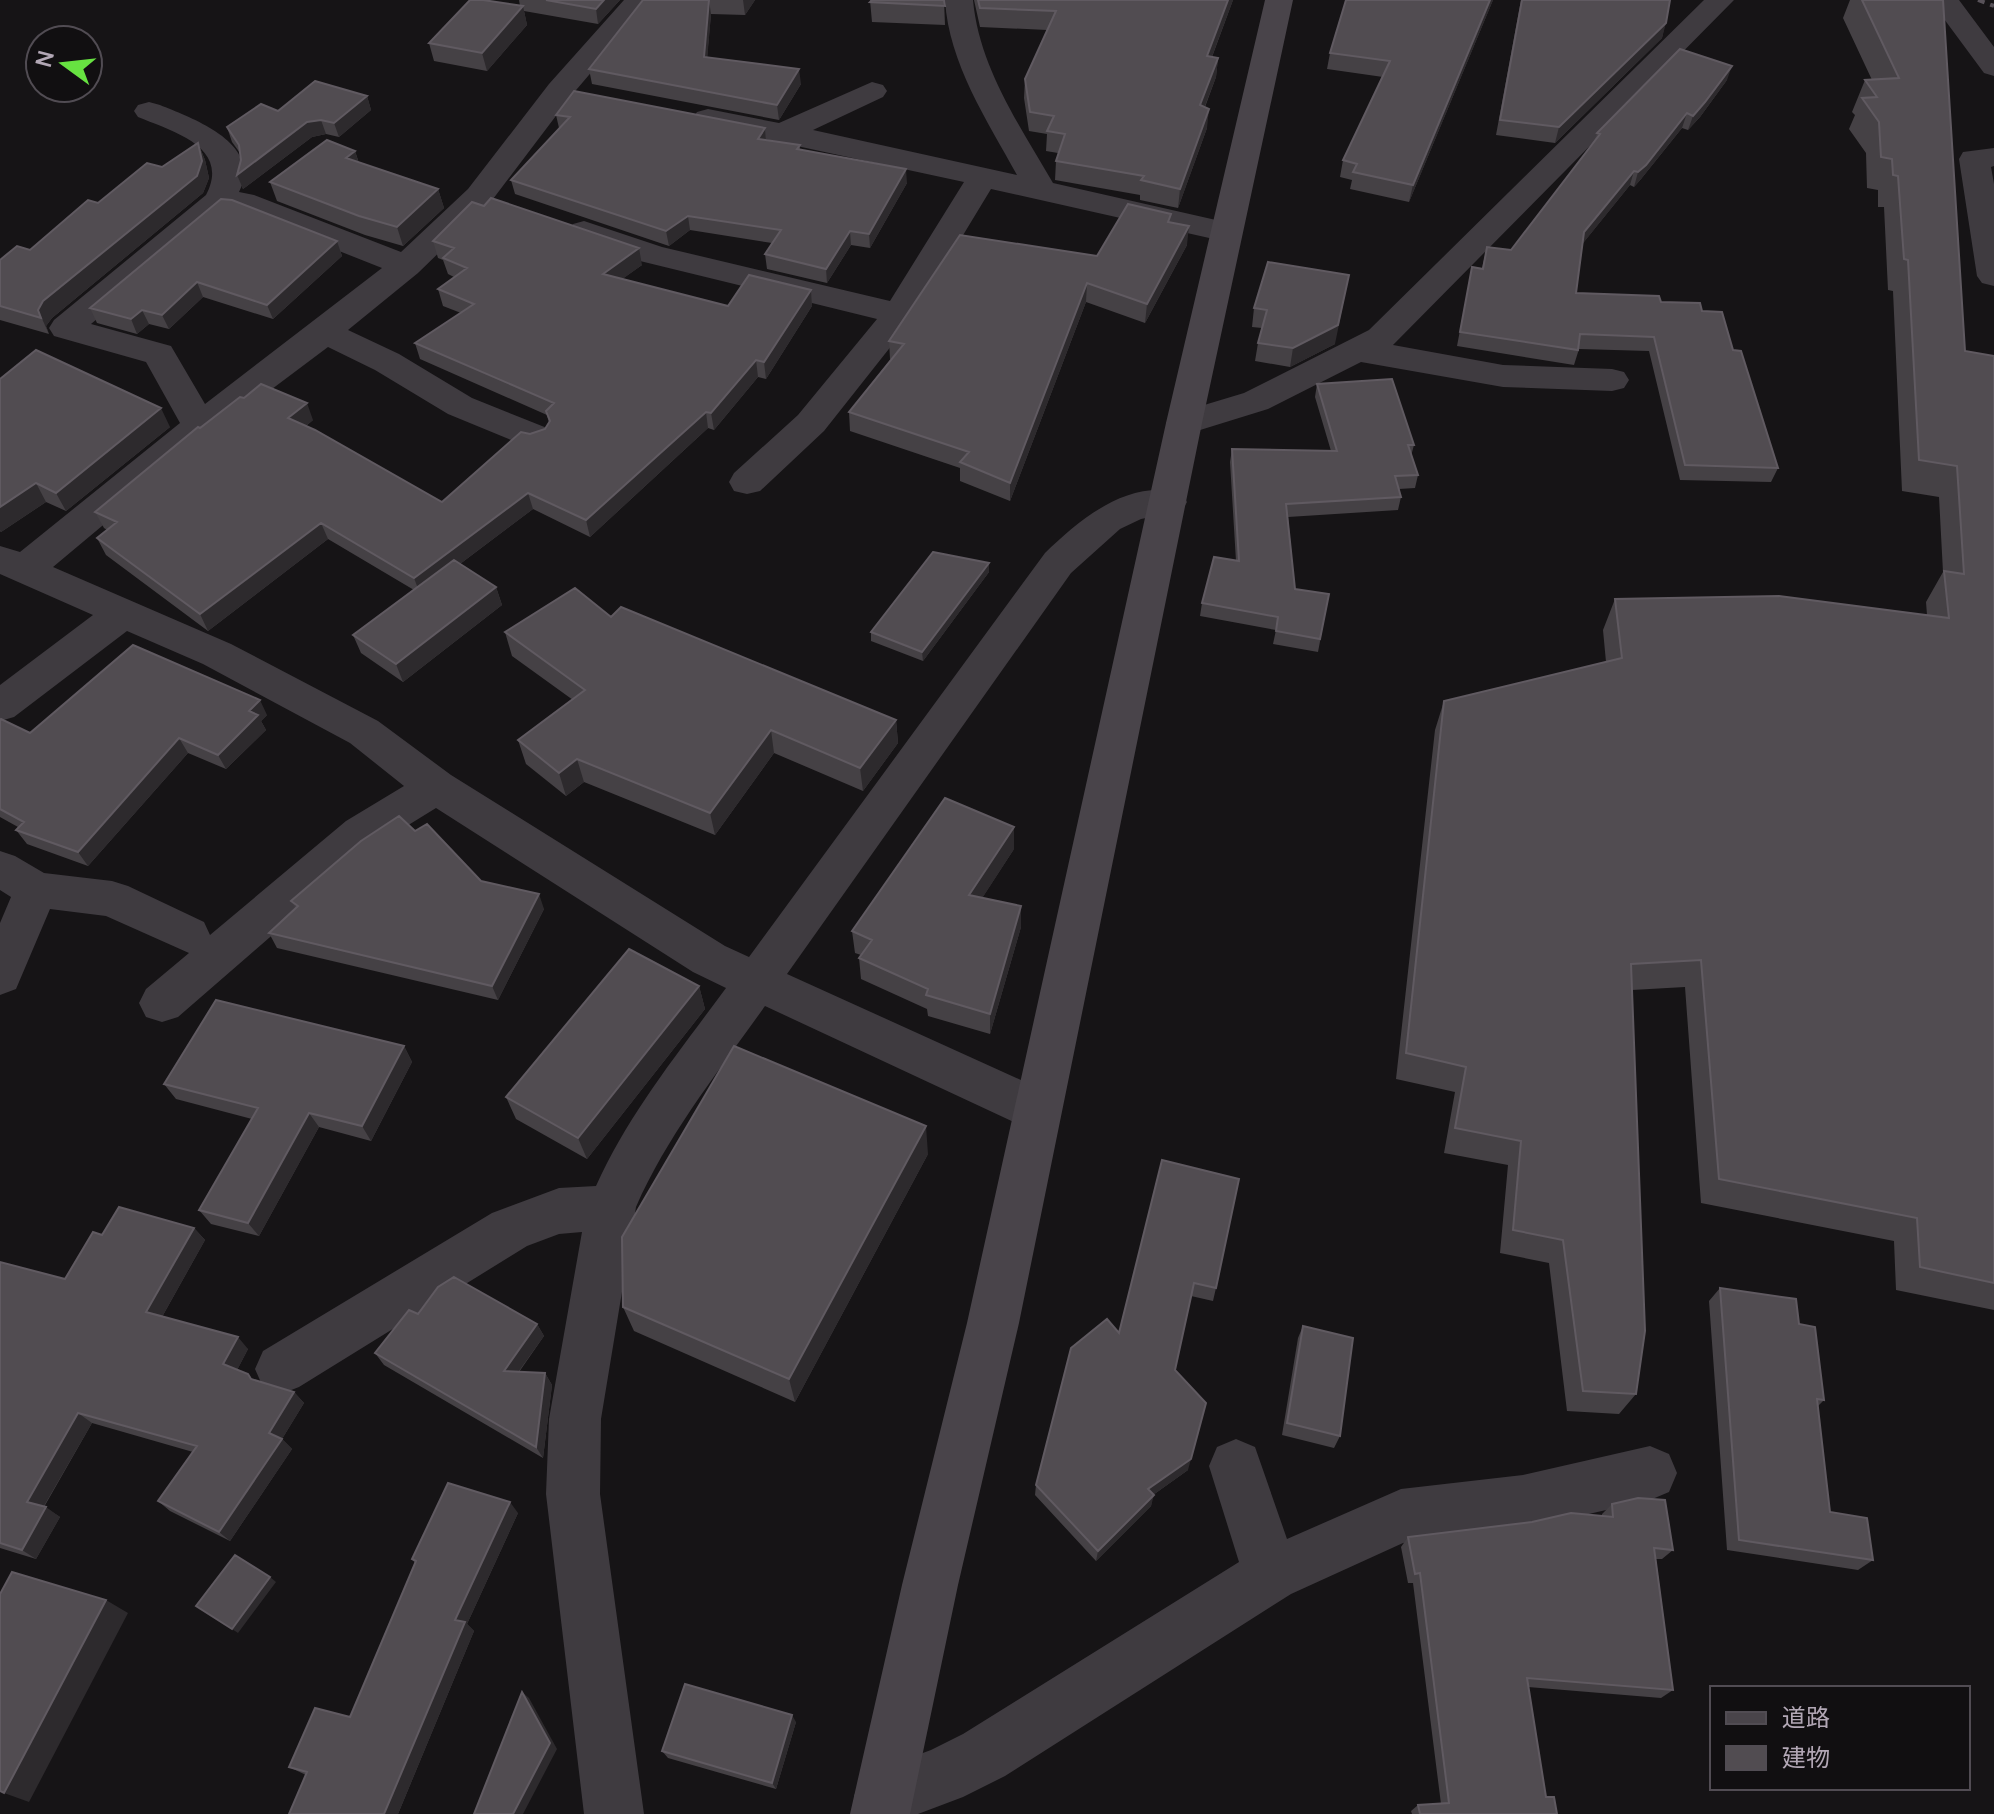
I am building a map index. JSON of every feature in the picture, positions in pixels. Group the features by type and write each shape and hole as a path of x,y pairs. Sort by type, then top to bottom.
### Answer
{"street":[{"path":"639,0 575,93 494,201 406,266 325,332 12,564 217,654 364,732 436,787 709,959 1037,1110"},
{"path":"959,0 963,34 975,66 1041,191"},
{"path":"882,1805 930,1585 993,1323 1184,423 1279,0"},
{"path":"1184,423 1256,401 1381,338 1424,299 1720,0"},
{"path":"1944,0 1994,67"},
{"path":"783,133 872,91"},
{"path":"149,111 203,134 217,145 229,164 230,185 246,197 406,266"},
{"path":"679,113 783,133 1227,232"},
{"path":"1994,157 1974,159 1994,276"},
{"path":"747,482 811,423 899,314 982,178"},
{"path":"199,426 159,354 66,328 246,197"},
{"path":"551,220 652,254 899,314"},
{"path":"325,332 387,362 460,406 534,436"},
{"path":"1357,350 1503,376 1612,380"},
{"path":"614,1814 573,1494 575,1419 611,1207 631,1162 655,1122 1058,563 1088,532 1118,511 1169,502"},
{"path":"0,706 123,613"},
{"path":"162,1003 361,833 436,787"},
{"path":"0,976 18,879 112,899 188,935"},
{"path":"281,1369 510,1229 559,1211 611,1207"},
{"path":"1236,1466 1271,1574"},
{"path":"882,1805 984,1755 1271,1574 1401,1516 1523,1502 1650,1473"}],"building":[{"path":"470,0 523,6 482,53 429,43"},
{"path":"546,0 604,0 596,9"},
{"path":"643,0 709,0 704,57 799,69 777,105 589,69"},
{"path":"944,0 945,6 870,2"},
{"path":"978,0 1228,0 1207,56 1218,58 1200,105 1209,109 1180,189 1141,180 1144,176 1056,161 1065,134 1047,131 1054,116 1030,112 1025,79 1056,11 980,8"},
{"path":"1346,0 1490,0 1413,185 1353,172 1357,164 1343,160 1390,61 1330,53"},
{"path":"1522,0 1670,0 1666,23 1559,127 1500,120"},
{"path":"1862,0 1943,0 1965,351 1994,356 1994,1283 1920,1267 1917,1218 1719,1179 1701,960 1631,964 1645,1331 1636,1394 1583,1391 1563,1240 1513,1230 1521,1141 1455,1128 1466,1067 1406,1053 1444,701 1622,658 1615,599 1779,596 1949,618 1944,571 1964,574 1957,466 1919,460 1908,260 1904,259 1898,176 1893,175 1892,159 1881,157 1879,122 1862,98 1877,97 1865,80 1899,78"},
{"path":"1680,49 1732,66 1693,116 1687,113 1646,165 1638,172 1634,171 1584,232 1576,293 1659,296 1661,302 1700,303 1702,311 1722,312 1733,350 1741,351 1778,468 1685,465 1654,337 1580,334 1578,350 1460,332 1472,267 1483,269 1487,247 1511,250 1600,134 1597,133"},
{"path":"315,81 367,96 334,123 321,120 307,122 237,175 241,160 239,145 227,127 261,104 278,111"},
{"path":"574,91 765,128 758,139 800,145 797,149 906,169 869,234 850,231 826,269 765,254 781,230 688,216 666,231 511,180 570,117 556,115"},
{"path":"327,140 355,151 346,158 438,189 397,227 270,182"},
{"path":"198,143 202,161 197,176 43,301 38,310 41,318 0,306 0,260 17,246 30,250 88,200 98,203 147,163 162,167"},
{"path":"491,198 639,248 603,274 728,306 749,275 811,290 764,362 756,360 711,413 706,412 586,520 528,493 414,578 321,523 200,614 97,538 117,522 95,512 198,427 261,384 307,403 288,418 442,502 521,432 530,434 545,429 550,421 546,411 554,403 415,343 474,304 438,289 467,268 443,258 454,248 433,241 472,202 484,206"},
{"path":"221,199 232,200 337,241 267,305 197,282 162,315 142,310 131,319 90,308"},
{"path":"1128,204 1171,214 1168,222 1189,226 1147,304 1087,283 1010,483 960,462 969,452 849,412 904,344 889,341 960,235 1097,256"},
{"path":"1268,262 1349,275 1338,325 1293,348 1258,343 1267,310 1254,308"},
{"path":"36,350 161,408 56,493 36,483 0,507 0,379"},
{"path":"1392,379 1414,445 1408,445 1418,475 1395,476 1401,497 1286,504 1295,589 1329,594 1320,639 1276,631 1278,617 1202,603 1214,557 1239,561 1232,449 1337,451 1317,384"},
{"path":"933,552 989,563 922,652 871,632"},
{"path":"454,560 496,587 396,664 353,635"},
{"path":"575,588 611,617 621,607 896,720 860,768 771,730 710,813 577,759 559,773 518,740 585,690 505,632"},
{"path":"133,645 260,700 249,711 258,715 218,755 179,738 78,852 16,830 24,822 0,809 0,720 30,733"},
{"path":"945,798 1014,827 969,895 1021,906 990,1014 926,995 928,989 859,958 872,940 852,931"},
{"path":"399,816 415,831 427,824 481,881 539,894 492,986 269,933 298,906 291,901 361,841"},
{"path":"629,949 699,986 578,1138 506,1097"},
{"path":"216,1000 404,1046 362,1126 309,1113 248,1223 199,1210 258,1108 164,1084"},
{"path":"734,1046 926,1126 789,1379 623,1307 622,1237"},
{"path":"1162,1160 1239,1179 1216,1288 1194,1283 1175,1370 1206,1403 1191,1459 1148,1489 1154,1495 1098,1551 1036,1485 1071,1348 1107,1319 1119,1333"},
{"path":"119,1207 194,1228 146,1312 238,1337 223,1364 248,1374 251,1379 294,1392 269,1433 282,1439 219,1532 158,1501 197,1446 78,1413 27,1502 46,1507 22,1550 0,1543 0,1262 65,1279 93,1232 102,1235"},
{"path":"454,1277 537,1324 504,1371 545,1373 536,1447 375,1353 409,1310 418,1314 438,1287"},
{"path":"1720,1288 1796,1299 1799,1324 1815,1327 1824,1400 1817,1399 1830,1512 1867,1518 1873,1560 1739,1540"},
{"path":"1303,1326 1353,1338 1340,1436 1287,1423"},
{"path":"448,1483 510,1502 455,1620 465,1622 384,1814 289,1814 307,1772 289,1767 315,1708 350,1717 416,1561 412,1559"},
{"path":"1638,1498 1665,1500 1673,1550 1654,1548 1673,1690 1527,1678 1546,1797 1554,1797 1557,1814 1420,1814 1418,1805 1449,1803 1420,1573 1415,1574 1408,1537 1532,1522 1571,1513 1613,1517 1612,1504"},
{"path":"235,1555 270,1577 232,1629 196,1606"},
{"path":"12,1572 106,1600 4,1793 0,1791 0,1594"},
{"path":"685,1684 792,1715 772,1783 662,1751"},
{"path":"522,1692 550,1743 513,1814 474,1814"}],"railway":[{"path":"1978,0 1994,6"}]}
